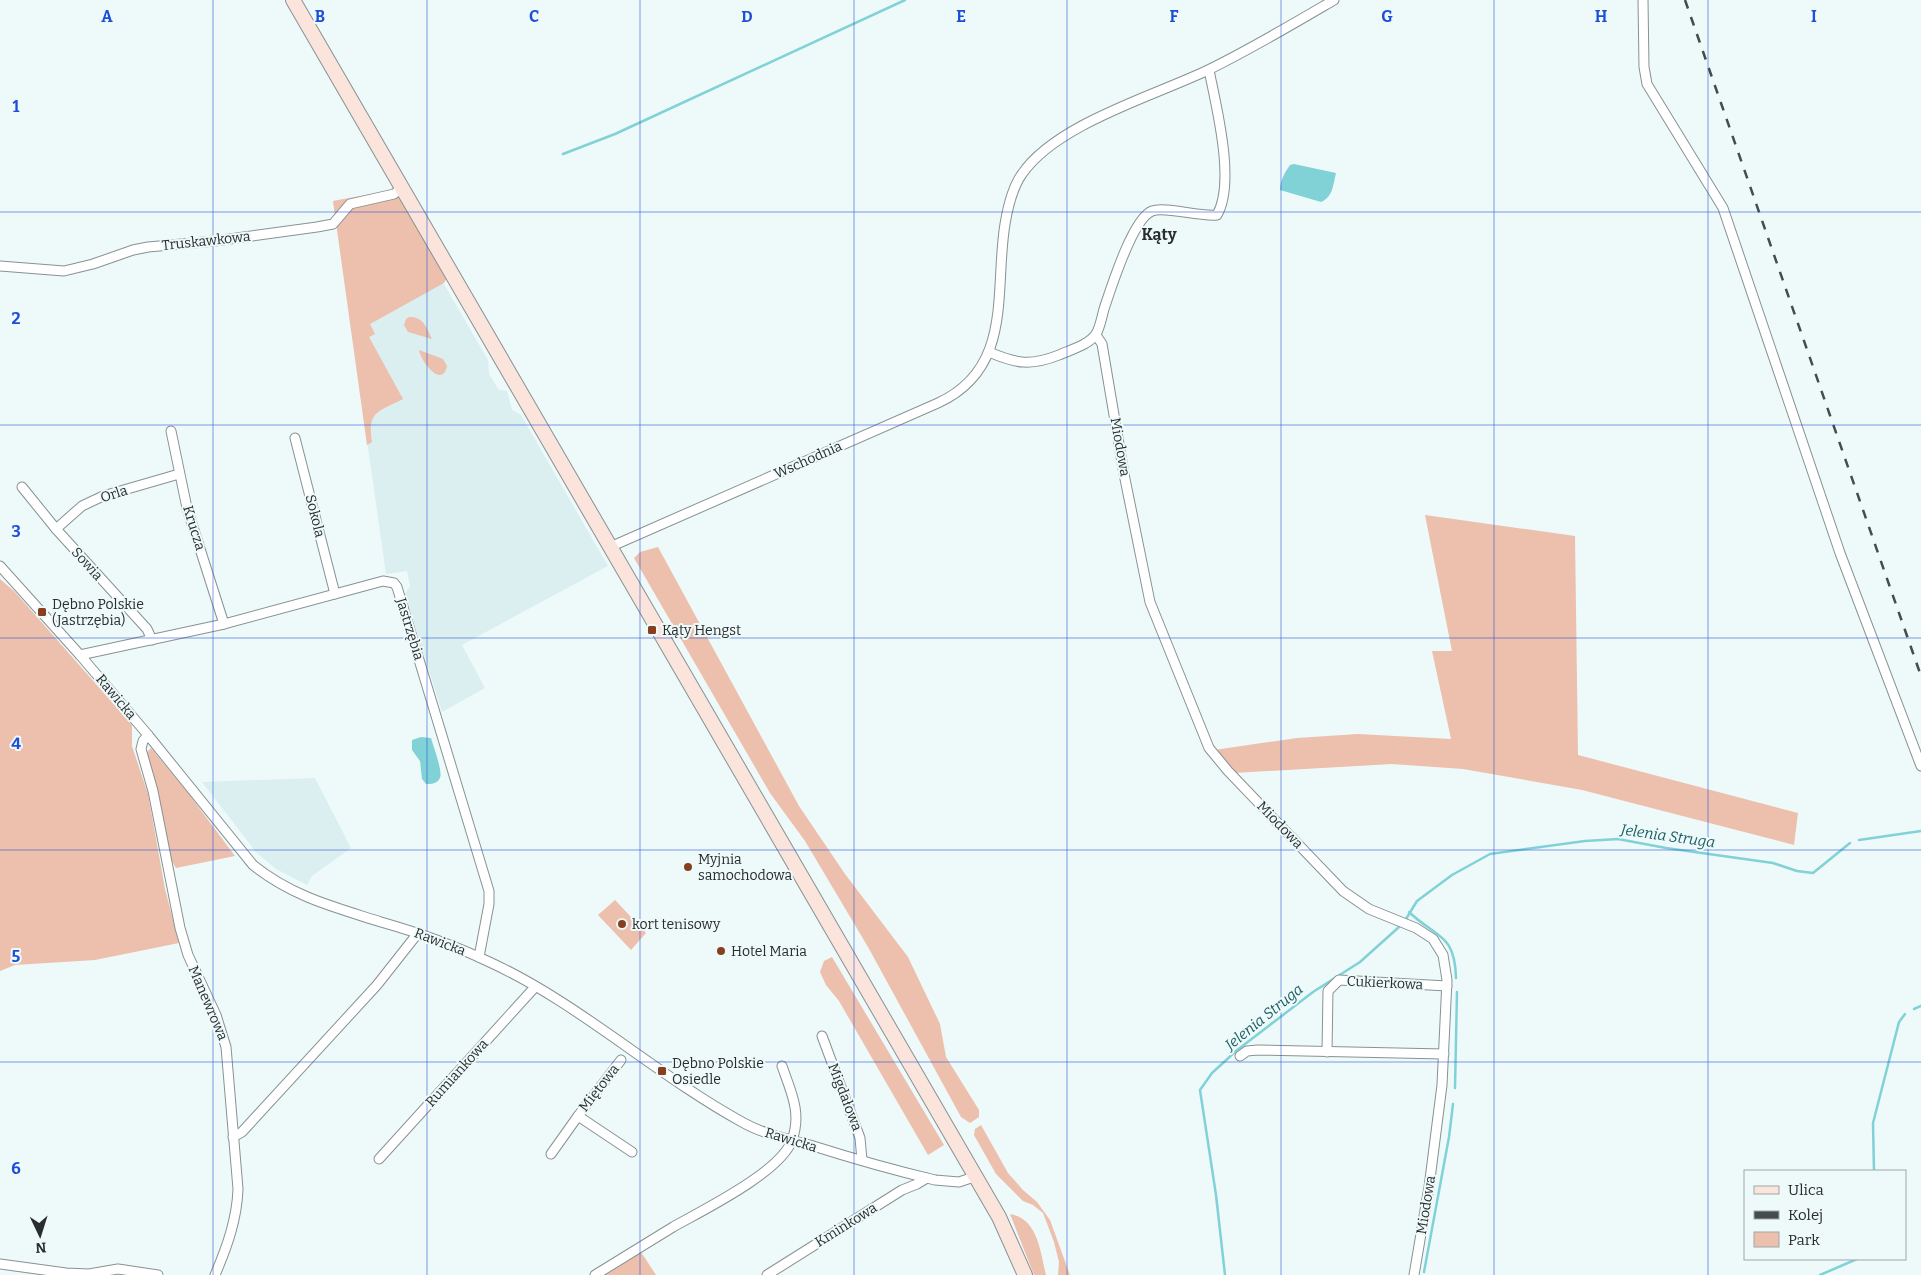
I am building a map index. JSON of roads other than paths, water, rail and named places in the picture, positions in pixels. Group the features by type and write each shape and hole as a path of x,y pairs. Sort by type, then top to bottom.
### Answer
{"main road":[{"path":"293,0 974,1177 999,1217 1025,1275"}],"street":[{"name":"Wschodnia","path":"610,547 944,401 964,388 978,372 990,352 995,333 1002,239 1008,204 1020,175 1030,163 1042,151 1059,139 1089,123 1208,70 1334,0"},
{"path":"1643,0 1644,67 1647,84 1723,208 1840,553 1921,766"},
{"path":"990,352 1015,362 1034,362 1051,358 1084,344 1096,335 1116,274 1138,224 1145,216 1153,210 1208,216 1217,215 1222,206 1225,182 1220,124 1208,70"},
{"name":"Truskawkowa","path":"0,266 64,271 94,264 133,250 148,247 215,241 317,227 332,224 350,204 394,194 402,188"},
{"name":"Miodowa","path":"1096,335 1102,344 1124,474 1150,602 1209,748 1228,771 1343,892 1369,909 1416,928 1433,940 1443,955 1447,986 1442,1085 1433,1159 1414,1275"},
{"name":"Krucza","path":"171,430 187,508 224,624"},
{"name":"Sokola","path":"296,438 335,594"},
{"name":"Orla","path":"56,529 82,506 103,496 179,474"},
{"name":"Sowia","path":"22,487 56,529 146,628 152,640"},
{"name":"Rawicka","path":"0,566 80,655 148,735 253,866 265,874 302,896 418,933 479,957 535,987 725,1112 756,1129 927,1178 952,1183 974,1177"},
{"name":"Jastrzębia","path":"80,655 224,624 383,581 394,583 397,587 489,891 489,904 479,957"},
{"name":"Manewrowa","path":"148,735 143,741 142,749 153,791 180,928 188,955 216,1015 226,1046 238,1209 215,1275"},
{"path":"233,1137 242,1132 352,1013 418,933"},
{"name":"Cukierkowa","path":"1327,1052 1328,991 1339,980 1447,986"},
{"name":"Rumiankowa","path":"379,1159 535,987"},
{"name":"Migdałowa","path":"822,1036 860,1138 862,1160"},
{"path":"1240,1056 1247,1051 1258,1050 1444,1054"},
{"name":"Miętowa","path":"551,1154 621,1060"},
{"path":"594,1275 738,1190 785,1153 792,1140 797,1112 782,1066"},
{"name":"Miętowa","path":"578,1116 632,1152"},
{"name":"Kminkowa","path":"767,1275 902,1190 927,1178"},
{"path":"0,1264 73,1273 89,1274 118,1269 158,1275"}],"water":[{"path":"1294,164 1336,173 1332,190 1325,200 1321,202 1280,190 1285,174 1290,165"},
{"path":"421,737 431,738 437,758 441,775 439,780 434,783 426,784 422,779 420,761 412,750 412,740"}],"waterway":[{"path":"563,154 615,134 905,0"},
{"name":"Jelenia Struga","path":"1859,840 1921,831"},
{"name":"Jelenia Struga","path":"1406,919 1417,901 1452,875 1490,854 1585,841 1618,839 1666,848 1773,863 1797,871 1813,873 1850,843"},
{"path":"1409,912 1448,944 1455,963 1456,978"},
{"name":"Jelenia Struga","path":"1225,1275 1216,1195 1200,1090 1212,1073 1236,1051 1313,992 1360,962 1399,927"},
{"path":"1455,1088 1457,992"},
{"path":"1914,1009 1921,1006"},
{"path":"1874,1170 1873,1123 1899,1022 1905,1014"},
{"path":"1424,1272 1449,1137 1453,1104"},
{"path":"1820,1275 1855,1260"}],"railway":[{"path":"1685,0 1921,676"}],"place":[{"name":"Dębno Polskie (Jastrzębia)","path":"42,612"},
{"name":"Kąty Hengst","path":"652,630"},
{"name":"Myjnia samochodowa","path":"688,867"},
{"name":"kort tenisowy","path":"622,924"},
{"name":"Hotel Maria","path":"721,951"},
{"name":"Dębno Polskie Osiedle","path":"662,1071"}],"district":[{"name":"Kąty","path":"1159,234"}]}
